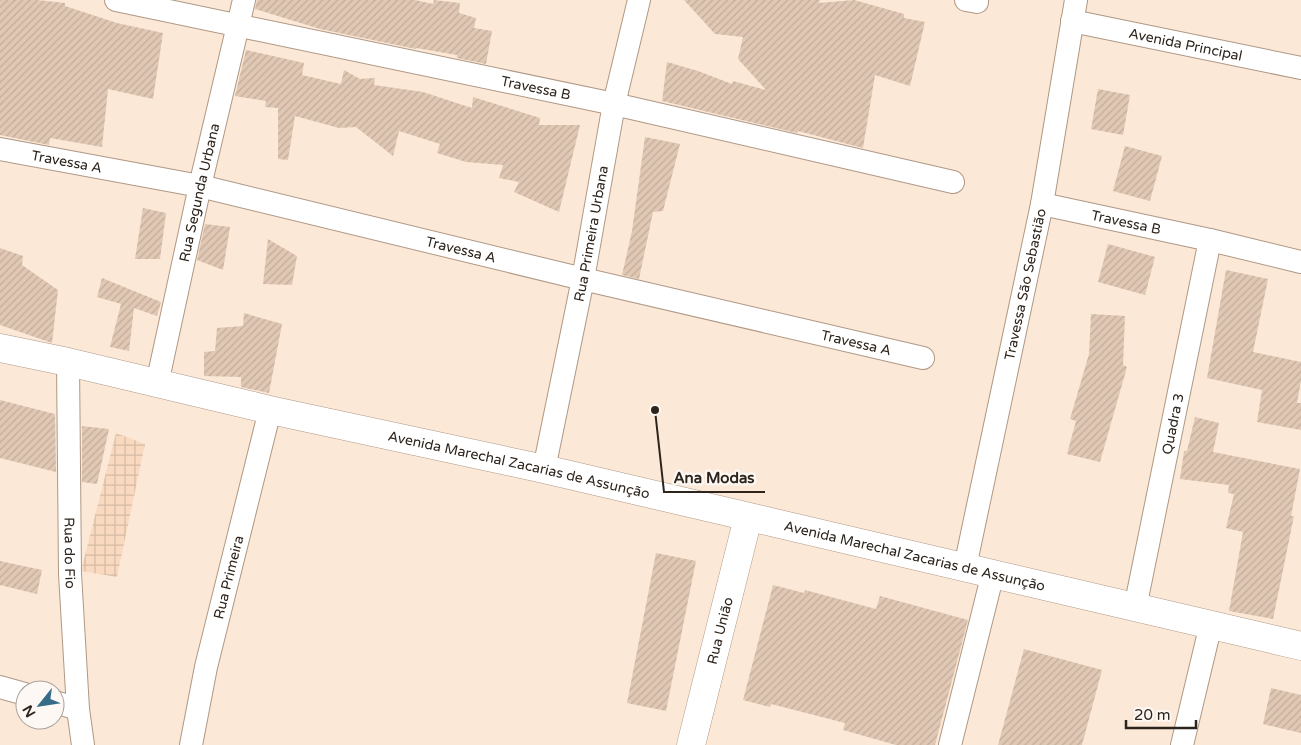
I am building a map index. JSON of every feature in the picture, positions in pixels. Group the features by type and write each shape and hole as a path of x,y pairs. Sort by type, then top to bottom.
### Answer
{"main road":[{"name":"Avenida Marechal Zacarias de Assunção","path":"0,348 68,362 270,410 544,469 748,518 994,573 1135,608 1301,644"},
{"name":"Rua União","path":"691,745 748,518"}],"street":[{"name":"Travessa B","path":"116,0 614,104 953,182"},
{"name":"Rua Segunda Urbana","path":"157,384 200,186 244,0"},
{"name":"Rua Primeira Urbana","path":"544,469 583,279 614,104 639,0"},
{"name":"Avenida Principal","path":"1074,10 1301,68"},
{"name":"Travessa São Sebastião","path":"965,567 1042,204 1074,10"},
{"name":"Travessa A","path":"0,149 200,186 583,279 923,358"},
{"name":"Travessa B","path":"1042,204 1210,240 1301,262"},
{"name":"Quadra 3","path":"1135,608 1210,240"},
{"name":"Rua do Fio","path":"68,362 70,574 78,709 83,745"},
{"name":"Rua Primeira","path":"191,745 206,667 270,410"},
{"path":"950,745 994,573"},
{"path":"1182,745 1211,624"},
{"path":"0,687 15,691"},
{"path":"65,705 78,709"}],"shaded area":[{"path":"116,433 145,444 117,577 81,571"}],"building":[{"path":"0,0 37,0 65,3 65,6 117,23 163,33 153,99 108,89 102,147 50,138 49,145 0,135"},
{"path":"257,0 415,0 433,4 434,0 460,3 459,13 476,18 474,28 492,31 486,64 457,58 457,55 416,49 320,29 255,9"},
{"path":"684,0 820,0 819,3 854,0 904,14 904,18 925,22 910,86 875,75 863,148 798,131 797,133 662,101 667,62 732,84 733,81 766,90 738,59 743,37 715,34"},
{"path":"246,50 304,63 302,75 341,84 344,70 360,79 375,78 374,85 423,92 472,108 473,97 540,118 539,125 580,125 559,212 514,192 519,182 499,178 503,165 466,162 437,153 440,144 399,131 393,156 356,127 339,128 295,116 288,160 278,159 278,108 265,107 266,101 235,96"},
{"path":"1098,89 1130,95 1123,135 1091,129"},
{"path":"645,137 680,144 663,211 653,212 639,279 622,275 632,231"},
{"path":"1125,146 1162,156 1150,201 1113,191"},
{"path":"143,208 166,213 160,259 135,259"},
{"path":"205,224 230,227 223,270 197,260"},
{"path":"268,239 297,256 292,285 263,284"},
{"path":"1108,244 1155,257 1145,295 1098,282"},
{"path":"0,248 23,256 22,265 58,290 52,343 0,325"},
{"path":"1226,270 1268,279 1253,352 1301,362 1301,381 1297,403 1301,403 1301,430 1257,422 1262,390 1207,378"},
{"path":"102,278 161,302 157,316 134,308 129,351 110,347 121,304 97,297"},
{"path":"244,313 282,324 269,393 241,387 241,377 204,376 204,352 215,351 217,328 243,326"},
{"path":"1091,314 1125,316 1123,365 1127,367 1100,462 1067,454 1076,421 1070,419 1089,354"},
{"path":"0,400 55,414 56,472 0,458"},
{"path":"1195,417 1219,423 1213,452 1300,469 1291,516 1294,516 1273,619 1229,611 1243,532 1226,528 1234,494 1228,493 1229,485 1180,479 1184,451 1187,451"},
{"path":"82,426 109,429 97,484 82,482"},
{"path":"656,553 696,561 666,711 627,703"},
{"path":"0,561 42,570 37,594 0,585"},
{"path":"773,585 804,593 805,590 876,609 880,596 968,620 935,745 896,745 843,730 845,723 771,704 770,707 743,700"},
{"path":"1024,649 1102,670 1082,745 998,745"},
{"path":"1271,688 1301,695 1301,733 1263,724"}],"place":[{"name":"Ana Modas","path":"655,410"}]}
